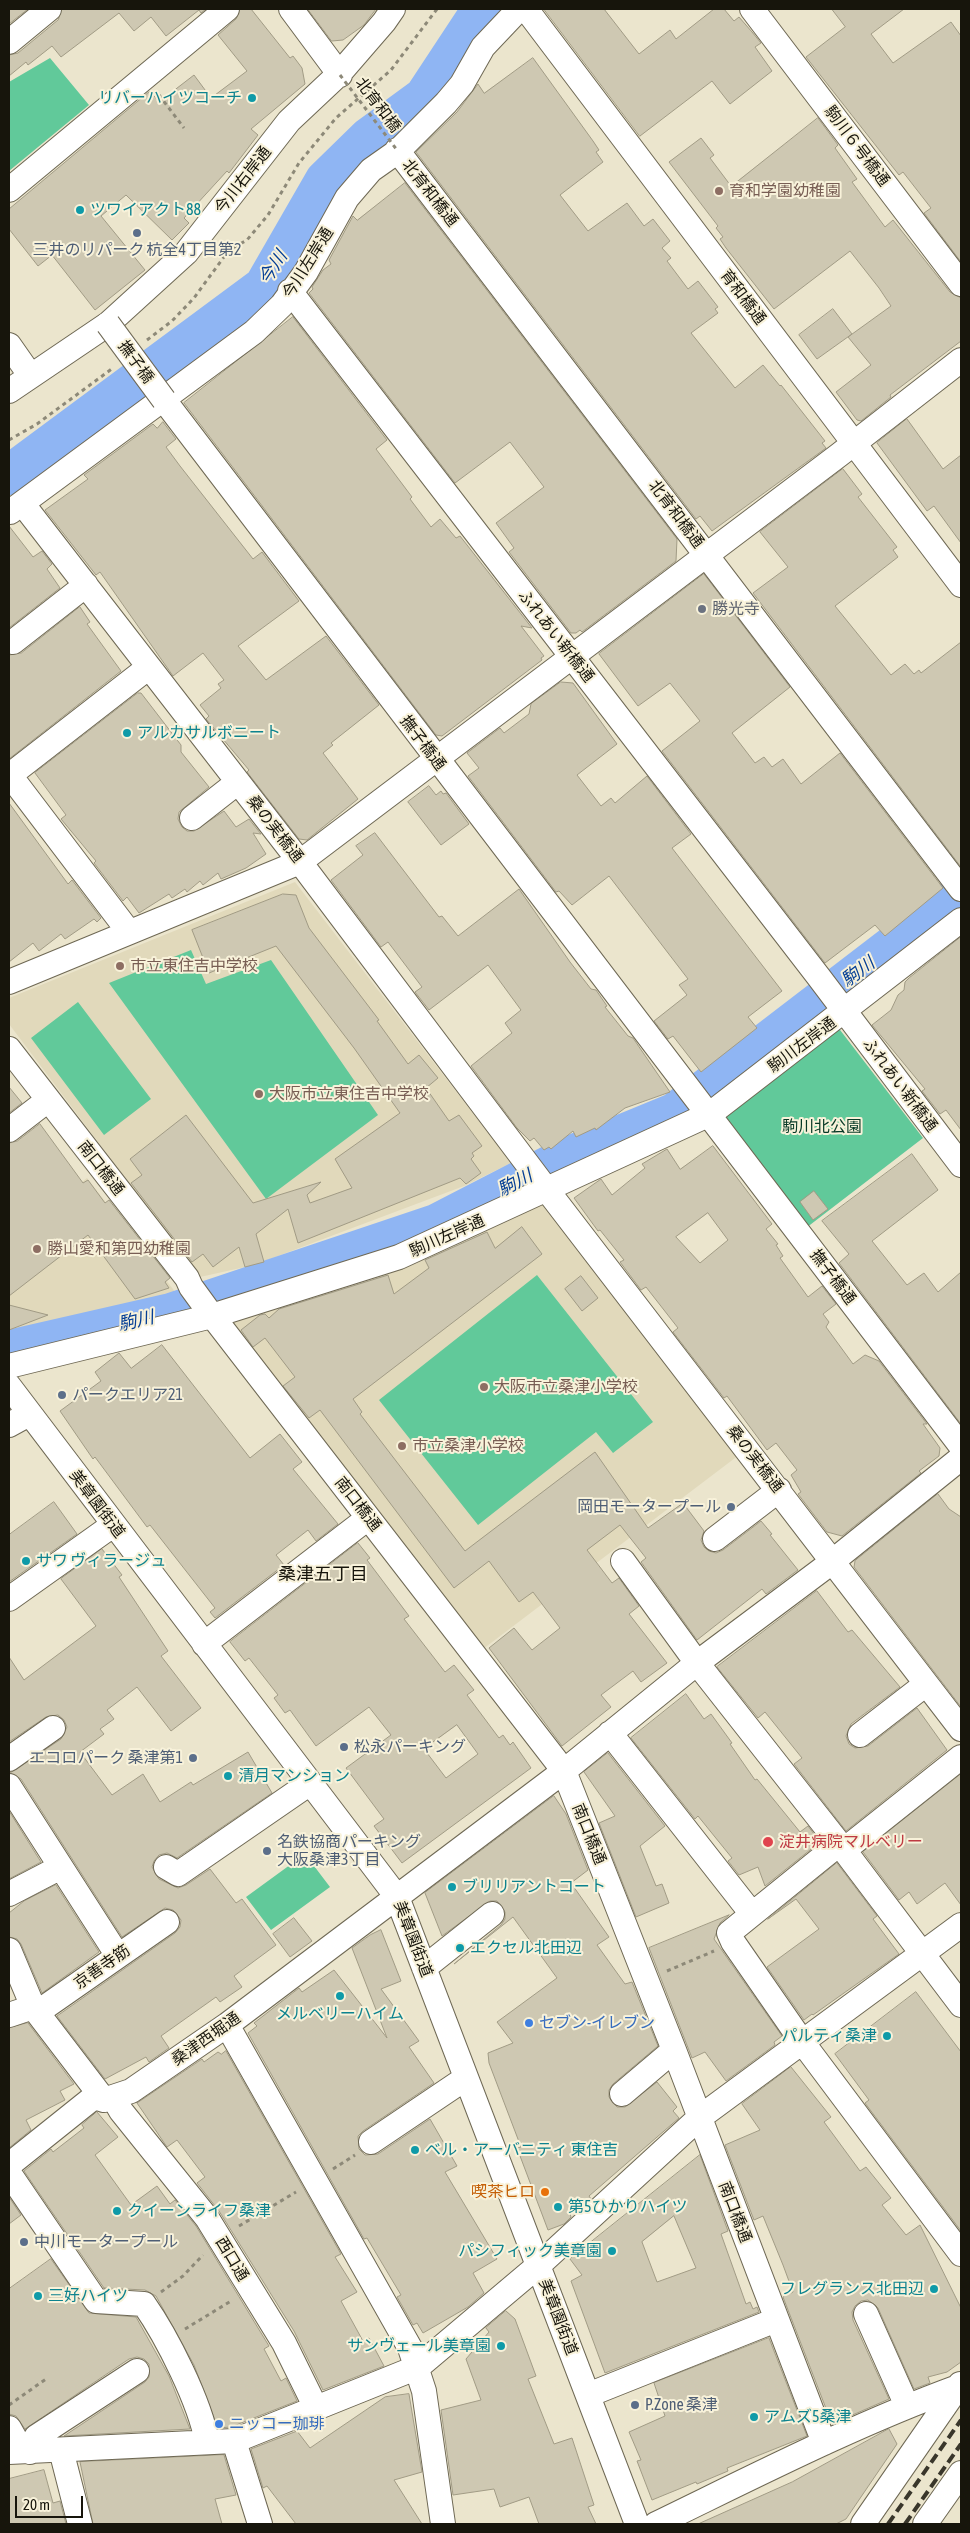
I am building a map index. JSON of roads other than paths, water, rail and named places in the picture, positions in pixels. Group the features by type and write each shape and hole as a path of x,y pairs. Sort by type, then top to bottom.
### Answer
{"street":[{"path":"9,42 49,9"},
{"path":"9,190 227,9"},
{"path":"291,9 339,74"},
{"name":"今川右岸通","path":"9,390 30,374 108,324 186,253 289,120 339,74 393,9"},
{"name":"今川左岸通","path":"15,508 254,332 282,305 290,291 306,272 347,198 371,170 421,130 462,84 484,47 519,9"},
{"name":"育和橋通","path":"526,9 961,585"},
{"name":"駒川６号橋通","path":"752,9 961,284"},
{"name":"北育和橋通","path":"397,151 708,555 957,884"},
{"name":"ふれあい新橋通","path":"290,291 572,655 961,1165"},
{"name":"撫子橋","path":"108,324 164,400"},
{"path":"9,345 30,374"},
{"path":"9,982 300,862 572,655 708,555 961,360"},
{"name":"撫子橋通","path":"164,400 435,759 708,1111 961,1446"},
{"name":"桑の実橋通","path":"15,508 86,586 300,862 545,1187 961,1730"},
{"path":"13,642 86,586"},
{"path":"129,932 9,774 149,667"},
{"path":"192,818 238,782"},
{"name":"駒川左岸通","path":"9,1366 209,1312 399,1257 708,1111 961,920"},
{"name":"南口橋通","path":"9,1049 187,1278 191,1288 209,1312 564,1771 647,1980 824,2443"},
{"path":"9,1130 48,1100"},
{"name":"美章園街道","path":"9,1386 19,1420 113,1525 397,1897 637,2524"},
{"name":"桑津西堀通","path":"9,2164 94,2097 108,2099 131,2091 227,2025 564,1771 697,1663 833,1561 961,1458"},
{"path":"715,1539 779,1490"},
{"path":"204,1644 368,1518"},
{"path":"9,1599 113,1525"},
{"path":"622,1561 697,1663 842,1847 961,2005"},
{"path":"860,1735 926,1684"},
{"path":"9,1759 53,1728"},
{"path":"610,1733 752,1914"},
{"path":"961,1757 752,1914 729,1934 803,2043 961,2254"},
{"path":"166,1867 178,1874 310,1783"},
{"path":"9,1786 59,1868 118,1956"},
{"path":"9,1894 59,1868"},
{"path":"424,1968 492,1914"},
{"name":"京善寺筋","path":"9,2015 36,2010 167,1922"},
{"path":"20,2452 234,2441 418,2367 538,2265 699,2118 961,1925"},
{"name":"西口通","path":"9,1950 36,2010 108,2099 121,2111 206,2218 284,2343 316,2408"},
{"path":"227,2025 410,2348 418,2367 424,2391 444,2524"},
{"path":"622,2094 674,2050"},
{"path":"371,2142 466,2078"},
{"path":"9,2174 96,2301 144,2304 166,2341 204,2427 207,2442"},
{"path":"866,2314 907,2406"},
{"path":"588,2395 776,2320"},
{"path":"20,2452 36,2437 137,2371"},
{"path":"656,2524 824,2443 960,2385"},
{"path":"862,2524 960,2385"},
{"path":"9,2428 20,2452"},
{"path":"234,2441 260,2524"},
{"path":"61,2450 80,2524"},
{"path":"925,2524 960,2477"}],"waterway":[{"name":"今川","path":"9,475 264,286 325,180 368,138 424,97 482,9"},
{"name":"駒川","path":"9,1350 171,1313 436,1224 562,1159 674,1113 961,893"}],"railway":[{"path":"888,2524 961,2420"},
{"path":"905,2524 961,2444"}],"place":[{"name":"リバーハイツコーチ","path":"252,98"},
{"name":"育和学園幼稚園","path":"719,191"},
{"name":"ツワイアクト88","path":"80,210"},
{"name":"三井のリパーク 杭全4丁目第2","path":"137,233"},
{"name":"勝光寺","path":"702,609"},
{"name":"アルカサルボニート","path":"127,733"},
{"name":"市立東住吉中学校","path":"120,966"},
{"name":"大阪市立東住吉中学校","path":"259,1094"},
{"name":"勝山愛和第四幼稚園","path":"37,1249"},
{"name":"大阪市立桑津小学校","path":"484,1387"},
{"name":"パークエリア21","path":"62,1395"},
{"name":"市立桑津小学校","path":"402,1446"},
{"name":"岡田モータープール","path":"731,1507"},
{"name":"サワ ヴィラージュ","path":"26,1561"},
{"name":"松永パーキング","path":"344,1747"},
{"name":"エコロパーク 桑津第1","path":"193,1758"},
{"name":"清月マンション","path":"228,1776"},
{"name":"淀井病院マルベリー","path":"768,1842"},
{"name":"名鉄協商パーキング 大阪桑津3丁目","path":"267,1851"},
{"name":"ブリリアントコート","path":"452,1887"},
{"name":"エクセル北田辺","path":"460,1948"},
{"name":"メルベリーハイム","path":"340,1996"},
{"name":"セブン-イレブン","path":"529,2023"},
{"name":"パルティ桑津","path":"887,2036"},
{"name":"ベル・アーバニティ 東住吉","path":"415,2150"},
{"name":"喫茶ヒロ","path":"545,2192"},
{"name":"第5ひかりハイツ","path":"558,2207"},
{"name":"クイーンライフ桑津","path":"117,2211"},
{"name":"中川モータープール","path":"24,2242"},
{"name":"パシフィック美章園","path":"612,2251"},
{"name":"フレグランス北田辺","path":"934,2289"},
{"name":"三好ハイツ","path":"38,2296"},
{"name":"サンヴェール美章園","path":"501,2346"},
{"name":"P.Zone 桑津","path":"635,2405"},
{"name":"アムズ5桑津","path":"754,2417"},
{"name":"ニッコー珈琲","path":"219,2424"}],"district":[{"name":"桑津五丁目","path":"323,1574"}],"park label":[{"name":"駒川北公園","path":"822,1127"}]}
